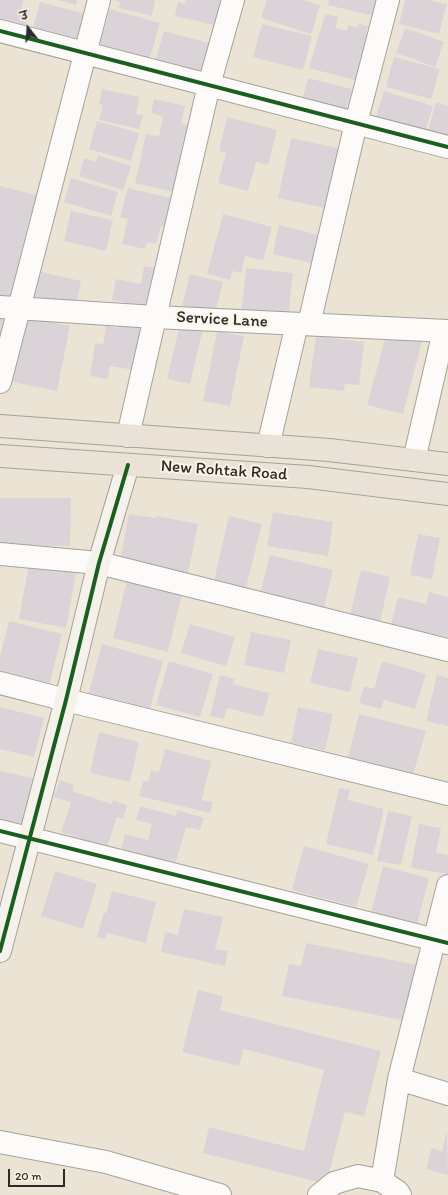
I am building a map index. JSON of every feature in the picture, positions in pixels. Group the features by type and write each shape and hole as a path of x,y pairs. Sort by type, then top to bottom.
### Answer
{"main road":[{"name":"New Rohtak Road","path":"0,426 328,450 448,464"},
{"name":"New Rohtak Road","path":"0,456 308,477 448,494"}],"street":[{"path":"0,382 10,308 86,54 99,0"},
{"path":"128,436 209,86 233,0"},
{"path":"268,446 303,324 388,0"},
{"path":"0,31 448,147"},
{"name":"Service Lane","path":"10,308 155,317 446,331"},
{"path":"414,460 446,331"},
{"path":"0,951 66,700 99,563 128,465"},
{"path":"0,554 99,563 448,650"},
{"path":"0,683 448,794"},
{"path":"0,831 441,942"},
{"path":"382,1181 399,1079 441,942 448,886"},
{"path":"399,1079 448,1094"},
{"path":"0,1142 106,1162 220,1195"},
{"path":"319,1195 334,1183 358,1176 382,1181 400,1195"}],"building":[{"path":"0,0 24,0 21,7 30,10 23,33 0,26"},
{"path":"59,0 77,0 76,5"},
{"path":"115,0 155,0 152,16 119,8 120,2"},
{"path":"186,0 228,0 222,27 175,16 178,2 185,4"},
{"path":"267,0 303,0 320,5 311,34 261,18"},
{"path":"329,0 376,0 373,16 328,5"},
{"path":"405,0 429,0 447,4 439,34 399,24"},
{"path":"40,2 89,15 81,47 31,35"},
{"path":"110,9 160,23 148,64 98,50"},
{"path":"325,14 338,17 335,28 347,31 348,25 357,28 358,23 368,26 366,33 375,35 358,81 309,68"},
{"path":"262,24 312,36 303,70 253,57"},
{"path":"405,28 444,42 435,67 396,53"},
{"path":"164,31 216,45 207,79 154,65"},
{"path":"394,57 440,69 431,99 386,87"},
{"path":"308,78 352,89 344,117 301,105"},
{"path":"102,89 139,97 136,114 143,115 139,129 99,120 103,105 99,104"},
{"path":"384,91 433,106 423,138 374,123"},
{"path":"154,99 185,106 181,124 197,127 182,194 135,183 146,134 159,136 163,116 151,113"},
{"path":"436,102 448,106 448,144 426,138"},
{"path":"227,117 277,130 268,165 256,162 248,191 218,183 226,153 219,151"},
{"path":"97,121 139,133 131,161 89,149"},
{"path":"291,138 338,148 325,208 278,198"},
{"path":"98,155 131,166 123,190 79,176 84,158 96,162"},
{"path":"71,178 118,192 111,216 64,202"},
{"path":"0,186 45,197 39,218 30,216 19,261 27,263 9,304 0,302"},
{"path":"128,188 175,199 168,228 161,226 156,244 147,242 145,249 122,244 128,219 120,217"},
{"path":"71,211 113,220 106,251 64,241"},
{"path":"223,214 272,227 263,260 245,256 241,273 232,271 230,280 207,274"},
{"path":"279,225 327,237 320,265 273,254"},
{"path":"144,266 160,269 152,308 112,300 116,279 141,284"},
{"path":"246,268 293,273 288,318 241,313"},
{"path":"33,270 81,281 75,310 27,299"},
{"path":"190,274 223,282 215,313 182,305"},
{"path":"21,316 70,326 57,391 8,381"},
{"path":"0,317 4,317 1,342 0,342"},
{"path":"119,322 141,326 134,370 110,366 108,379 90,376 95,343 103,344 106,326 118,328"},
{"path":"180,324 203,329 190,384 167,379"},
{"path":"217,331 244,336 230,406 203,401"},
{"path":"387,332 422,341 403,414 367,405"},
{"path":"316,336 364,342 359,385 345,384 344,391 309,387"},
{"path":"0,498 71,498 70,546 0,545"},
{"path":"273,512 333,522 328,556 267,546"},
{"path":"129,514 155,518 156,516 198,524 188,574 120,561"},
{"path":"229,516 262,524 245,592 213,585"},
{"path":"418,534 440,538 432,579 410,575"},
{"path":"270,555 333,570 323,612 259,597"},
{"path":"29,564 76,573 66,628 19,619"},
{"path":"361,570 390,577 380,622 350,615"},
{"path":"127,580 182,594 168,652 113,638"},
{"path":"429,592 448,597 448,637 436,634 433,644 389,632 398,597 426,604"},
{"path":"9,621 62,634 49,686 0,673 0,656"},
{"path":"190,624 235,637 226,666 181,653"},
{"path":"251,632 291,640 284,673 244,665"},
{"path":"102,644 163,661 149,712 88,695"},
{"path":"318,649 358,658 350,692 310,683"},
{"path":"169,661 213,674 200,717 156,705"},
{"path":"382,661 426,674 415,709 384,700 381,709 359,703 364,686 374,689"},
{"path":"220,675 235,679 233,684 269,693 263,717 227,708 224,719 210,716"},
{"path":"437,675 448,678 448,726 426,721"},
{"path":"0,707 44,718 34,757 0,749"},
{"path":"298,707 333,714 325,750 291,743"},
{"path":"359,714 426,731 412,778 347,760"},
{"path":"99,732 139,742 130,782 90,773"},
{"path":"165,749 211,761 202,800 213,802 210,813 139,796 143,780 148,782 151,770 159,772"},
{"path":"0,771 33,778 23,824 0,820"},
{"path":"60,780 74,785 72,791 112,804 113,800 127,805 123,819 117,817 107,847 61,832 71,802 54,797"},
{"path":"339,788 350,790 348,800 384,809 373,855 326,844"},
{"path":"140,806 176,816 177,810 204,818 200,830 186,827 174,869 120,854 125,834 148,840 152,824 136,820"},
{"path":"388,811 412,816 401,865 377,861"},
{"path":"419,824 441,828 436,853 448,855 448,874 411,868"},
{"path":"304,846 369,864 356,907 292,890"},
{"path":"383,866 429,878 416,928 370,916"},
{"path":"55,871 97,884 83,929 41,916"},
{"path":"112,891 156,902 146,943 107,933 105,939 97,937"},
{"path":"184,909 223,917 215,949 228,951 225,966 161,952 165,932 178,935"},
{"path":"306,943 423,966 411,1022 282,996 289,964 301,966"},
{"path":"198,990 223,996 220,1010 381,1051 364,1116 345,1112 326,1184 203,1153 209,1127 304,1151 324,1070 244,1049 239,1066 182,1052"},
{"path":"447,1130 448,1175 426,1169 431,1148 442,1151"}],"cycle path":[{"path":"0,31 448,147"},
{"path":"0,951 66,700 99,563 128,465"},
{"path":"0,831 448,943"}]}
